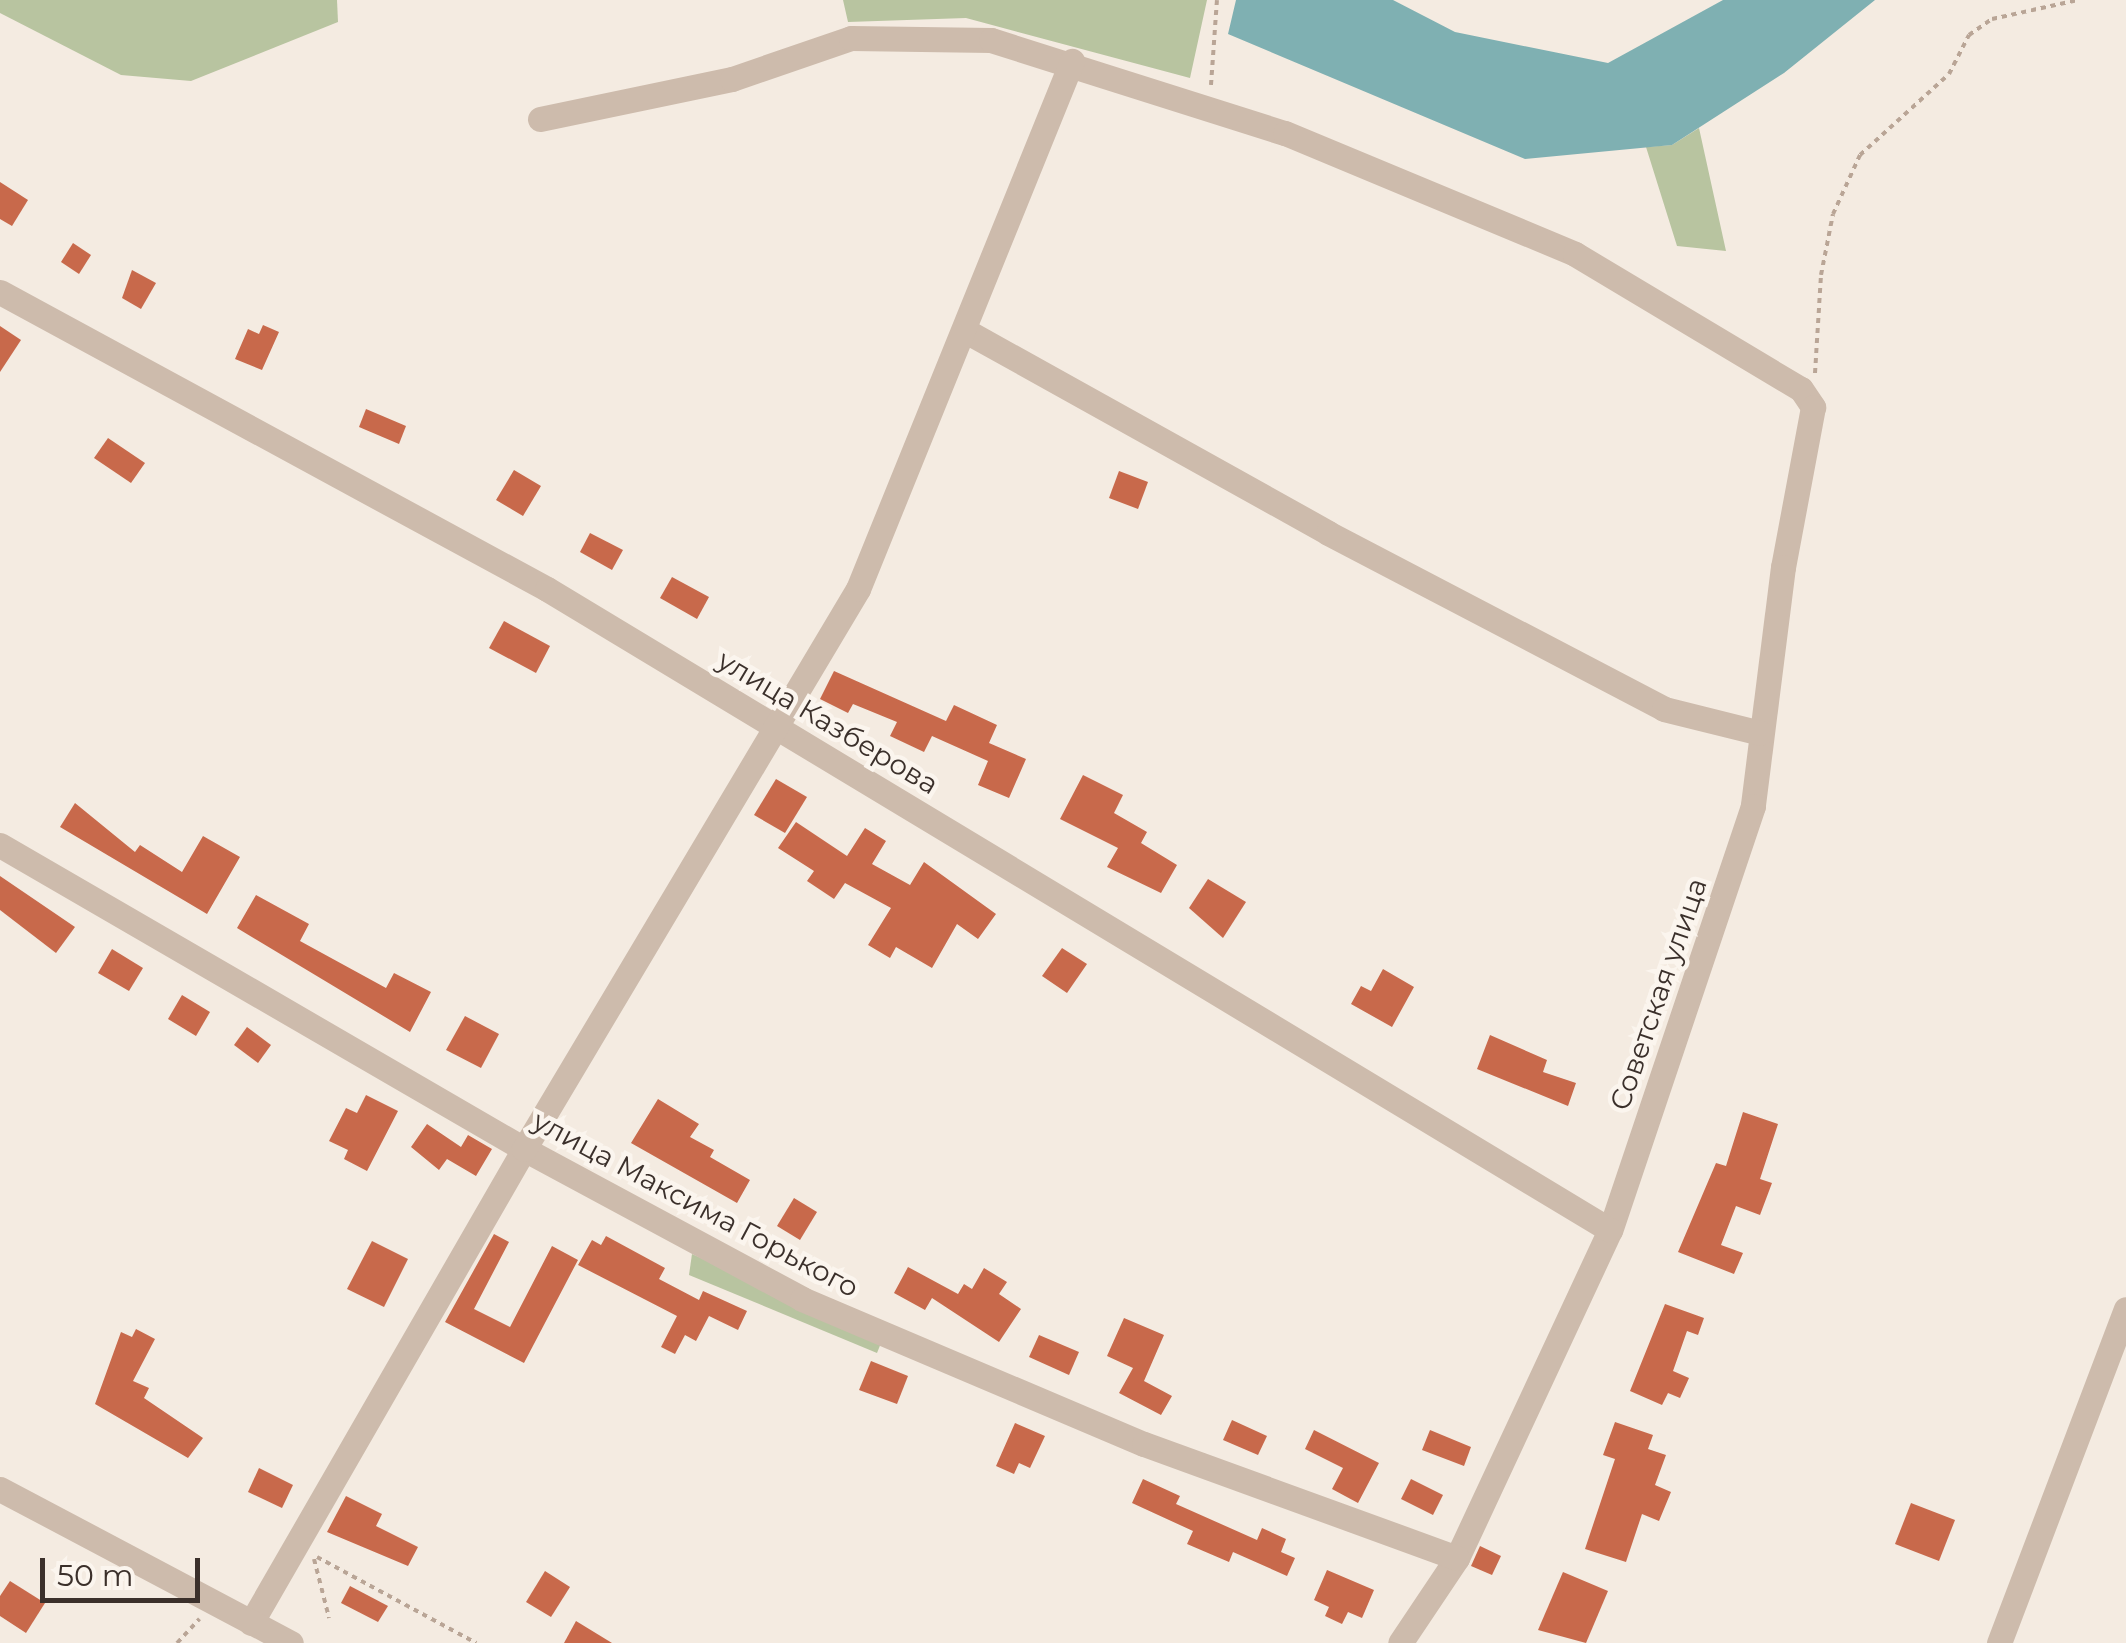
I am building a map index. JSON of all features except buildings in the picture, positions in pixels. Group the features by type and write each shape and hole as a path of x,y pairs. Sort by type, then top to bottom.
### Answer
{"street":[{"path":"540,119 732,78 851,38 991,40 1072,62 1284,133 1575,254 1801,389 1813,407"},
{"path":"251,1622 524,1149 779,728 858,589 1072,62"},
{"name":"улица Казберова","path":"0,292 547,589 1610,1230"},
{"path":"964,330 1664,709 1760,733"},
{"name":"Советская улица","path":"1404,1642 1457,1558 1610,1230 1753,806 1760,733 1813,407"},
{"name":"улица Максима Горького","path":"0,845 524,1149 802,1299 1144,1444 1457,1558"},
{"path":"2000,1643 2126,1309"},
{"path":"0,1489 291,1643"}],"path":[{"path":"1211,111 1218,0"},
{"path":"1813,407 1821,275 1833,214 1860,156 1949,74 1969,35 1992,19 2078,0"},
{"path":"329,1618 313,1554 476,1643"},
{"path":"178,1643 218,1604"}],"green space":[{"path":"0,0 337,0 338,22 191,81 121,75 0,13"},
{"path":"843,0 1207,0 1190,78 966,18 848,22"},
{"path":"1699,128 1726,251 1677,246 1646,147 1672,145"},
{"path":"692,1254 883,1338 877,1353 689,1275"}],"water":[{"path":"1236,0 1393,0 1455,32 1608,63 1723,0 1875,0 1784,73 1672,145 1525,159 1228,34"}]}
